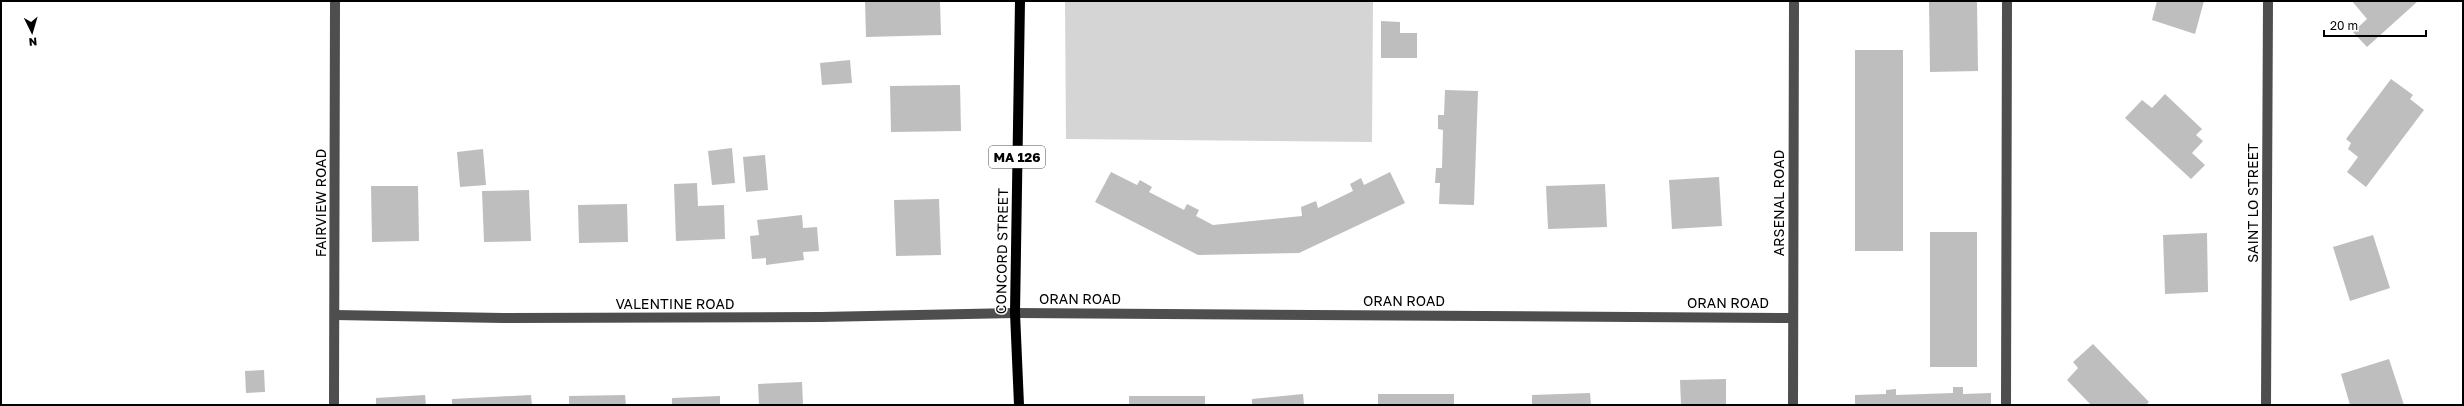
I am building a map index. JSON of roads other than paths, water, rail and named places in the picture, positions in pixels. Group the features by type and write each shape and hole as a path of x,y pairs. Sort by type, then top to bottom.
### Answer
{"main road":[{"name":"CONCORD STREET","path":"1019,405 1015,313 1020,1"}],"street":[{"name":"FAIRVIEW ROAD","path":"334,405 335,1"},
{"name":"ARSENAL ROAD","path":"1793,405 1794,1"},
{"path":"2006,405 2007,1"},
{"name":"SAINT LO STREET","path":"2266,405 2268,1"},
{"name":"VALENTINE ROAD","path":"334,314 503,318 821,318 1015,313"},
{"name":"ORAN ROAD","path":"1015,313 1793,318"}]}
